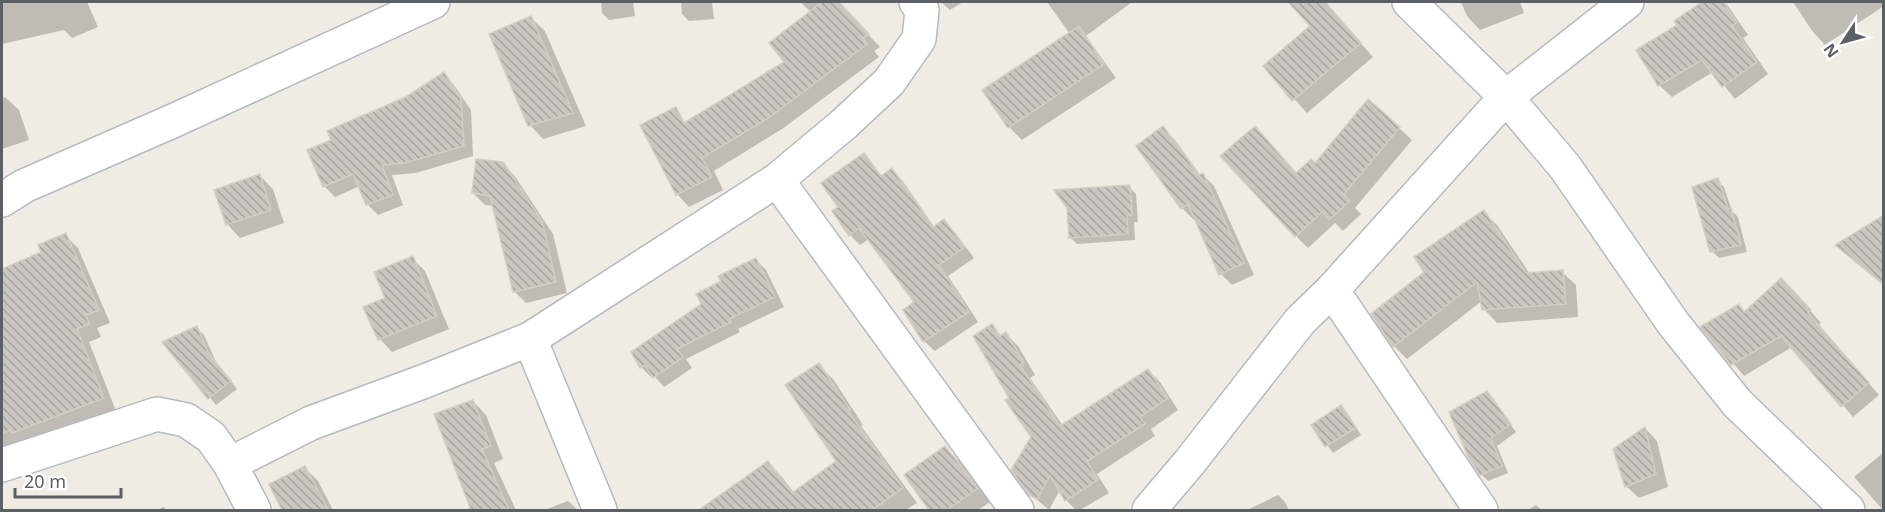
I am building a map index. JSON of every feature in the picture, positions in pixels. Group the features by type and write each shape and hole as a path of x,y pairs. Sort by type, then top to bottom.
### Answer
{"street":[{"path":"2,200 24,186 433,2"},
{"path":"230,464 311,423 530,339 777,180 844,124 889,82 919,39 922,10 916,2"},
{"path":"1409,2 1506,97 1565,167 1673,323 1737,403 1848,510"},
{"path":"1149,510 1190,463 1300,321 1332,290 1506,97 1627,2"},
{"path":"777,180 1017,510"},
{"path":"1332,290 1481,510"},
{"path":"530,339 600,510"},
{"path":"2,465 157,414 186,420 211,437 230,464 254,510"}],"building":[{"path":"822,2 839,2 869,34 863,38 867,44 770,117 702,158 712,177 676,195 640,125 676,107 684,123 784,62 769,43"},
{"path":"1288,2 1325,2 1361,43 1292,101 1263,66 1310,26"},
{"path":"1702,2 1723,2 1737,22 1732,26 1757,62 1722,87 1702,60 1658,86 1636,50 1677,25 1674,21"},
{"path":"531,16 573,113 528,126 489,34"},
{"path":"1079,26 1104,64 1008,128 982,90"},
{"path":"444,72 461,98 464,146 405,163 382,165 393,195 366,205 353,174 323,187 307,150 331,140 327,131 406,97"},
{"path":"1368,99 1400,127 1344,194 1350,201 1329,220 1322,212 1295,237 1220,156 1255,126 1296,173 1311,159 1315,163"},
{"path":"1163,126 1199,175 1203,173 1244,263 1219,275 1188,204 1181,209 1136,146"},
{"path":"864,153 881,176 892,168 933,227 944,219 965,247 939,265 969,312 923,342 903,310 914,302 859,228 849,236 832,211 838,207 821,183"},
{"path":"476,159 503,162 542,221 556,282 513,292 490,196 472,193"},
{"path":"260,174 271,210 226,225 214,190"},
{"path":"1718,178 1728,209 1731,208 1741,245 1710,252 1692,187"},
{"path":"1130,185 1132,215 1127,216 1128,234 1069,238 1067,208 1054,190"},
{"path":"1484,210 1526,273 1563,270 1566,304 1482,310 1477,282 1393,347 1371,314 1424,272 1414,257"},
{"path":"1884,215 1884,285 1835,245"},
{"path":"66,233 99,310 86,315 89,324 77,329 104,398 12,433 10,430 2,434 2,269 41,252 38,245"},
{"path":"413,256 437,316 378,340 363,307 385,298 374,272"},
{"path":"756,258 775,297 729,319 731,322 677,349 683,357 653,378 645,365 640,368 631,352 701,304 696,294 721,281 718,276"},
{"path":"1781,278 1811,310 1808,313 1869,383 1841,407 1781,336 1731,365 1700,327 1739,304 1744,312"},
{"path":"992,324 1000,336 1006,332 1024,363 1020,365 1060,426 1148,369 1168,398 1140,417 1145,424 1087,461 1098,480 1065,501 1050,476 1037,499 1029,495 1011,470 1031,437 1005,400 1009,398 973,336"},
{"path":"197,326 209,354 231,381 208,399 162,342"},
{"path":"819,363 850,410 848,411 903,488 872,510 699,510 768,461 792,493 836,461 785,385"},
{"path":"1487,391 1511,424 1491,438 1502,466 1480,475 1469,459 1449,412"},
{"path":"473,400 491,446 482,449 509,510 471,510 434,414"},
{"path":"1341,405 1356,428 1325,447 1311,425"},
{"path":"1645,427 1656,474 1625,487 1613,449"},
{"path":"945,446 978,488 947,510 929,510 904,475"},
{"path":"305,466 328,510 282,510 269,484"}]}
